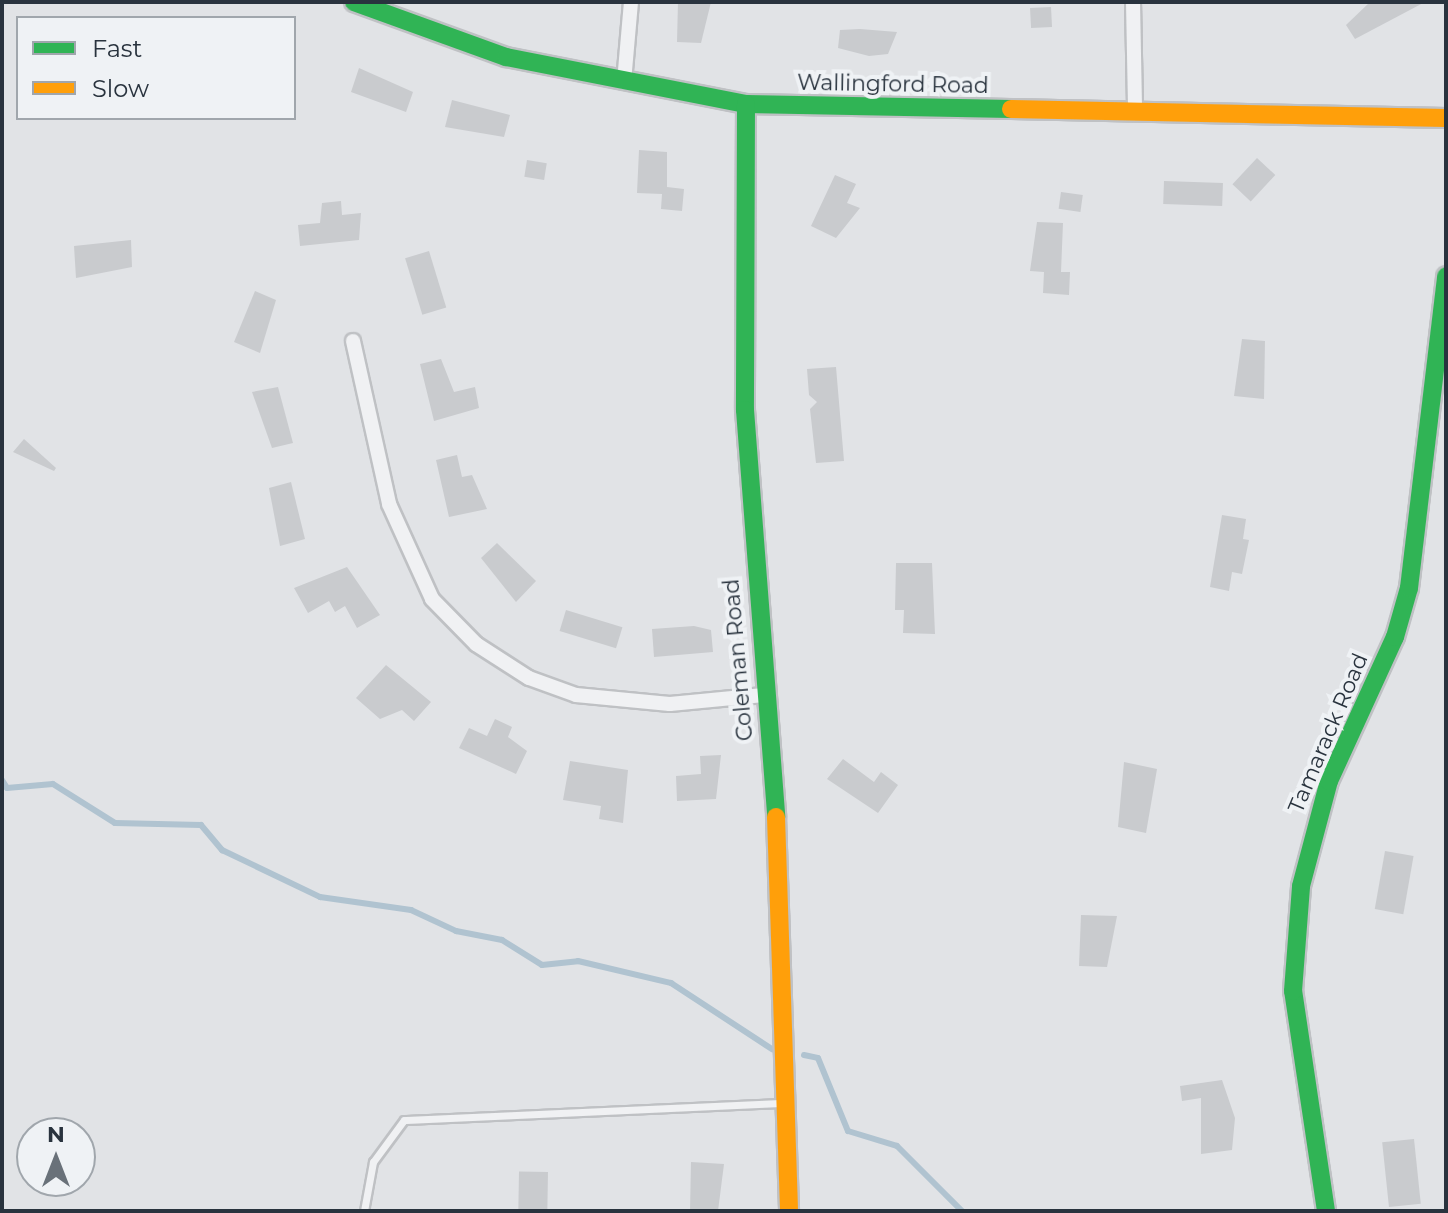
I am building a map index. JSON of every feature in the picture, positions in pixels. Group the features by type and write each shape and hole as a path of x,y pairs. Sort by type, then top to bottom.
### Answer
{"street":[{"name":"Wallingford Road","path":"354,2 440,38 624,82 746,104 1135,109 1446,118"},
{"path":"624,82 631,2"},
{"path":"1133,2 1135,109"},
{"name":"Coleman Road","path":"746,104 743,340 764,695 783,905 789,1211"},
{"name":"Tamarack Road","path":"1326,1211 1294,1005 1301,886 1329,781 1395,637 1409,588 1446,276"},
{"path":"353,341 389,504 432,599 476,644 529,678 576,695 670,704 764,695"}],"lane":[{"path":"364,1211 373,1162 404,1120 789,1103"}],"building":[{"path":"678,2 711,2 701,43 677,42"},
{"path":"1370,2 1425,2 1355,39 1346,25"},
{"path":"1051,7 1052,27 1031,28 1030,8"},
{"path":"840,30 897,32 888,54 869,56 838,48"},
{"path":"359,68 413,92 406,112 351,92"},
{"path":"452,100 510,115 504,137 445,127"},
{"path":"639,150 667,152 667,187 684,189 682,211 661,209 662,194 637,193"},
{"path":"1257,158 1275,175 1251,201 1232,184"},
{"path":"527,160 547,163 544,180 524,177"},
{"path":"835,175 856,184 847,203 860,208 836,238 811,226"},
{"path":"1164,181 1223,183 1222,206 1163,204"},
{"path":"1061,192 1083,195 1080,212 1059,209"},
{"path":"341,201 342,215 361,213 359,240 300,246 298,225 320,223 322,203"},
{"path":"1037,222 1063,223 1061,272 1070,272 1069,295 1043,293 1044,272 1030,271"},
{"path":"131,240 132,267 76,278 74,246"},
{"path":"429,251 446,307 422,315 405,258"},
{"path":"255,291 276,300 260,353 234,342"},
{"path":"1242,339 1265,341 1264,399 1234,396"},
{"path":"441,359 454,392 475,387 479,408 434,421 420,364"},
{"path":"836,367 844,461 816,463 810,409 817,402 809,395 807,369"},
{"path":"278,387 293,443 272,448 252,392"},
{"path":"24,439 56,468 54,471 13,452"},
{"path":"457,455 462,477 472,475 487,509 449,517 436,460"},
{"path":"291,482 305,539 280,546 269,488"},
{"path":"1222,515 1246,519 1243,539 1249,540 1242,574 1232,572 1229,591 1210,587"},
{"path":"497,543 536,581 516,602 481,558"},
{"path":"896,563 932,563 935,634 903,633 904,610 895,610"},
{"path":"347,567 380,615 357,628 345,606 335,612 329,601 308,613 294,588"},
{"path":"566,610 622,627 616,648 560,631"},
{"path":"694,626 711,630 713,652 654,657 652,629"},
{"path":"386,665 431,702 414,721 402,710 380,719 356,698"},
{"path":"495,719 512,727 508,737 527,751 516,774 459,748 469,728 487,736"},
{"path":"721,755 716,799 677,801 676,776 701,774 700,756"},
{"path":"843,759 874,782 881,772 898,785 878,813 827,779"},
{"path":"570,761 628,770 623,823 599,819 601,806 563,800"},
{"path":"1124,762 1157,769 1146,833 1118,827"},
{"path":"1385,851 1414,856 1403,914 1375,909"},
{"path":"1081,915 1117,916 1107,967 1079,966"},
{"path":"1222,1080 1235,1118 1232,1150 1201,1154 1201,1098 1182,1101 1180,1086"},
{"path":"1414,1139 1421,1204 1389,1207 1382,1142"},
{"path":"691,1162 724,1164 718,1211 690,1211"},
{"path":"519,1171 548,1172 547,1211 518,1210"}],"waterway":[{"path":"2,780 7,788 53,784 115,823 201,825 222,850 320,897 411,910 456,931 502,940 542,965 578,961 671,983 772,1049"},
{"path":"804,1055 818,1058 848,1131 897,1146 962,1211"}],"traffic: fast":[{"path":"354,2 506,57 746,104 1011,109"},
{"path":"746,104 745,410 776,817"},
{"path":"1326,1211 1293,991 1301,886 1329,781 1395,637 1409,588 1446,276"}],"traffic: slow":[{"path":"1011,109 1446,118"},
{"path":"776,817 789,1211"}]}
